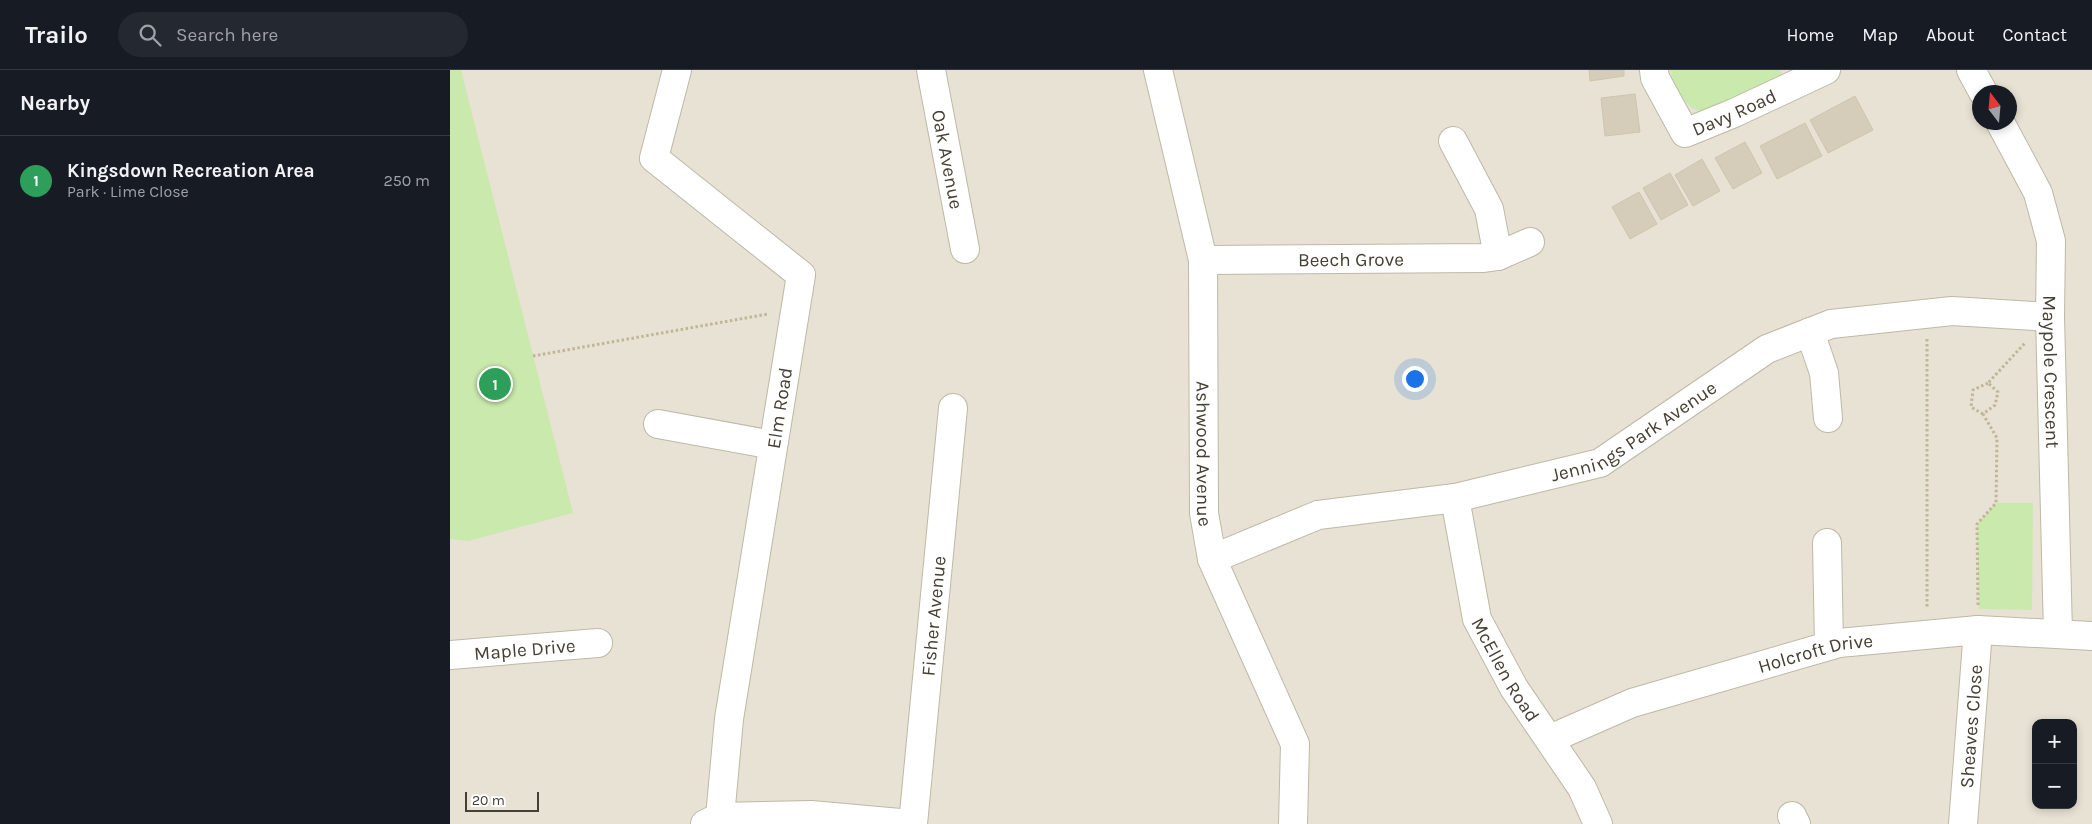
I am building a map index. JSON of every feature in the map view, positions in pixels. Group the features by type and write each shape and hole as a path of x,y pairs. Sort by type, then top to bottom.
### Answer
{"street":[{"name":"Elm Road","path":"676,70 654,158 801,275 713,821"},
{"name":"Oak Avenue","path":"931,70 966,249"},
{"name":"Ashwood Avenue","path":"1158,70 1203,260 1204,513 1212,558 1295,744 1293,824"},
{"name":"Davy Road","path":"1654,70 1655,78 1685,133 1788,78 1826,70"},
{"path":"1971,70 1980,85"},
{"name":"Maypole Crescent","path":"2004,130 2038,192 2051,241 2050,316 2058,633"},
{"path":"1453,141 1490,209 1498,256"},
{"name":"Beech Grove","path":"1203,260 1484,258 1498,256 1530,242"},
{"name":"Jennings Park Avenue","path":"1212,558 1318,515 1455,498 1600,462 1767,349 1831,324 1952,311 2050,316"},
{"path":"1810,332 1824,373 1828,418"},
{"name":"Fisher Avenue","path":"912,824 953,408"},
{"path":"658,424 773,445"},
{"name":"McEllen Road","path":"1455,498 1477,619 1514,688 1582,788 1598,824"},
{"path":"1827,542 1828,646"},
{"name":"Holcroft Drive","path":"1550,739 1632,703 1828,646 1978,630 2092,636"},
{"name":"Sheaves Close","path":"1963,824 1978,630"},
{"name":"Maple Drive","path":"450,655 598,643"},
{"path":"713,821 812,815 912,824"}],"path":[{"path":"533,356 795,309"},
{"path":"1927,314 1927,635"},
{"path":"1978,630 1977,524 1996,503 1997,438 1983,414 1970,407 1973,390 1988,383 2050,316"},
{"path":"1983,414 1995,405 1998,392 1988,383"}],"shaded area":[{"path":"450,70 2092,70 2092,824 450,824"}],"green space":[{"path":"450,70 461,70 573,513 468,541 450,539"},
{"path":"1670,70 1780,70 1783,77 1721,108 1702,111 1690,106 1685,101 1677,89"},
{"path":"1996,503 2033,503 2032,610 1979,609 1977,524"}],"building":[{"path":"1589,70 1624,70 1624,76 1590,81"},
{"path":"1635,94 1640,132 1605,136 1601,98"},
{"path":"1855,96 1873,130 1828,153 1810,120"},
{"path":"1805,123 1822,156 1777,179 1760,146"},
{"path":"1745,142 1762,173 1733,189 1715,158"},
{"path":"1702,159 1720,191 1693,206 1675,175"},
{"path":"1670,173 1688,205 1661,220 1643,188"},
{"path":"1639,192 1657,224 1630,239 1612,207"}],"place":[{"name":"Kingsdown Recreation Area","path":"495,384"}]}
